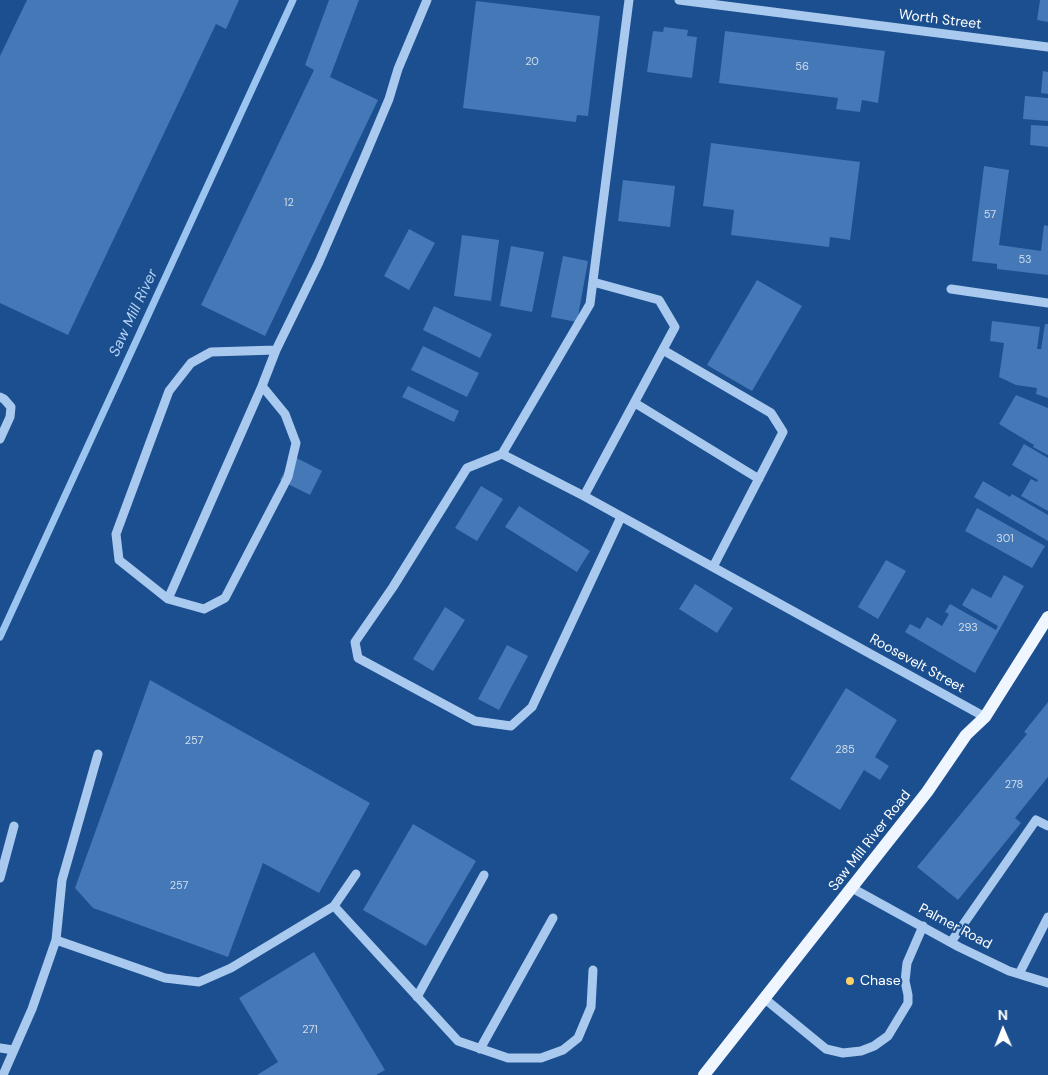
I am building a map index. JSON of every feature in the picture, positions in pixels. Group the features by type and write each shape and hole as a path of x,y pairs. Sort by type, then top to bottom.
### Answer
{"main road":[{"name":"Saw Mill River Road","path":"704,1075 927,792 966,736 985,716 1046,624"}],"street":[{"path":"168,598 262,386 276,350 319,262 365,156 427,0"},
{"path":"621,516 532,706 511,726 475,721 358,658 355,642 393,587 467,468 502,454 590,304 629,0"},
{"name":"Worth Street","path":"679,0 1048,47"},
{"path":"584,496 675,328 659,300 593,282"},
{"path":"951,289 1048,303"},
{"path":"262,386 285,414 296,443 288,477 226,598 204,609 168,598 119,560 116,534 169,391 191,363 211,352 276,350"},
{"path":"663,350 771,413 783,432 713,567"},
{"path":"0,397 11,407 10,417 0,439"},
{"path":"635,403 759,479"},
{"name":"Roosevelt Street","path":"502,454 621,516 985,716"},
{"path":"3,1075 32,1008 56,940 62,880 98,754"},
{"path":"951,942 1036,820 1048,826"},
{"path":"0,878 14,826"},
{"path":"56,940 165,978 199,982 231,968 334,906 356,874"},
{"path":"417,997 484,875"},
{"name":"Palmer Road","path":"852,888 1009,971 1048,983"},
{"path":"334,906 458,1040 508,1058 541,1058 563,1050 578,1038 591,1007 592,970"},
{"path":"1018,974 1048,917"},
{"path":"480,1048 553,918"},
{"path":"765,999 826,1049 843,1053 861,1051 874,1046 888,1036 908,1003 905,981 907,963 923,926"},
{"path":"0,1048 14,1050"}],"building":[{"path":"27,0 239,0 226,29 216,24 68,335 0,303 0,56"},
{"path":"329,0 359,0 330,77 378,100 265,336 201,305 314,70 305,65"},
{"path":"1040,0 1048,0 1048,22 1037,20"},
{"path":"476,1 600,16 588,116 577,115 576,122 463,108"},
{"path":"664,27 688,30 687,36 697,37 692,78 647,72 653,31 663,32"},
{"path":"725,31 885,51 878,103 862,100 860,112 836,109 838,98 719,83"},
{"path":"1043,71 1048,72 1048,94 1041,93"},
{"path":"1025,96 1048,98 1048,121 1023,119"},
{"path":"1031,125 1048,126 1048,147 1030,145"},
{"path":"711,143 860,162 850,240 830,237 829,247 731,235 734,210 703,206"},
{"path":"984,166 1009,170 999,245 1041,251 1044,225 1048,226 1048,275 997,269 997,264 972,261"},
{"path":"623,180 675,186 670,227 618,221"},
{"path":"409,229 435,243 409,290 384,276"},
{"path":"462,235 499,240 491,301 454,296"},
{"path":"511,246 544,252 532,312 500,306"},
{"path":"563,256 588,261 577,322 551,317"},
{"path":"757,280 802,306 752,391 707,365"},
{"path":"434,306 492,334 480,358 423,330"},
{"path":"992,321 1040,327 1037,349 1041,349 1045,324 1048,324 1048,398 1036,394 1037,388 1016,385 999,377 1004,343 990,341"},
{"path":"423,346 479,373 467,397 411,370"},
{"path":"408,386 459,411 454,422 402,397"},
{"path":"1016,395 1048,408 1048,455 999,424"},
{"path":"1024,444 1048,458 1048,511 1021,496 1031,479 1037,482 1038,480 1012,465"},
{"path":"293,456 322,471 310,495 280,480"},
{"path":"983,481 1010,497 1012,494 1048,515 1048,541 974,497"},
{"path":"481,486 503,499 477,541 455,528"},
{"path":"519,506 590,551 577,572 505,527"},
{"path":"977,508 1045,546 1032,568 965,531"},
{"path":"886,560 906,571 878,619 858,607"},
{"path":"1004,575 1024,586 975,673 905,632 910,624 920,629 927,617 942,626 949,614 945,612 950,604 996,630 998,626 962,605 972,588 991,598"},
{"path":"695,584 733,608 717,633 679,609"},
{"path":"445,607 465,620 433,671 413,659"},
{"path":"507,645 528,656 499,710 478,699"},
{"path":"150,680 370,803 319,893 263,863 228,957 93,908 75,888"},
{"path":"846,688 897,720 875,757 889,766 880,780 864,770 840,810 790,779"},
{"path":"1048,702 1048,777 1015,818 1021,823 958,900 917,867 1027,734 1024,732"},
{"path":"413,824 476,861 426,946 363,910"},
{"path":"314,952 385,1070 376,1075 257,1075 278,1062 239,998"}],"waterway":[{"name":"Saw Mill River","path":"0,637 293,0"}],"place":[{"name":"Chase","path":"850,981"}]}
